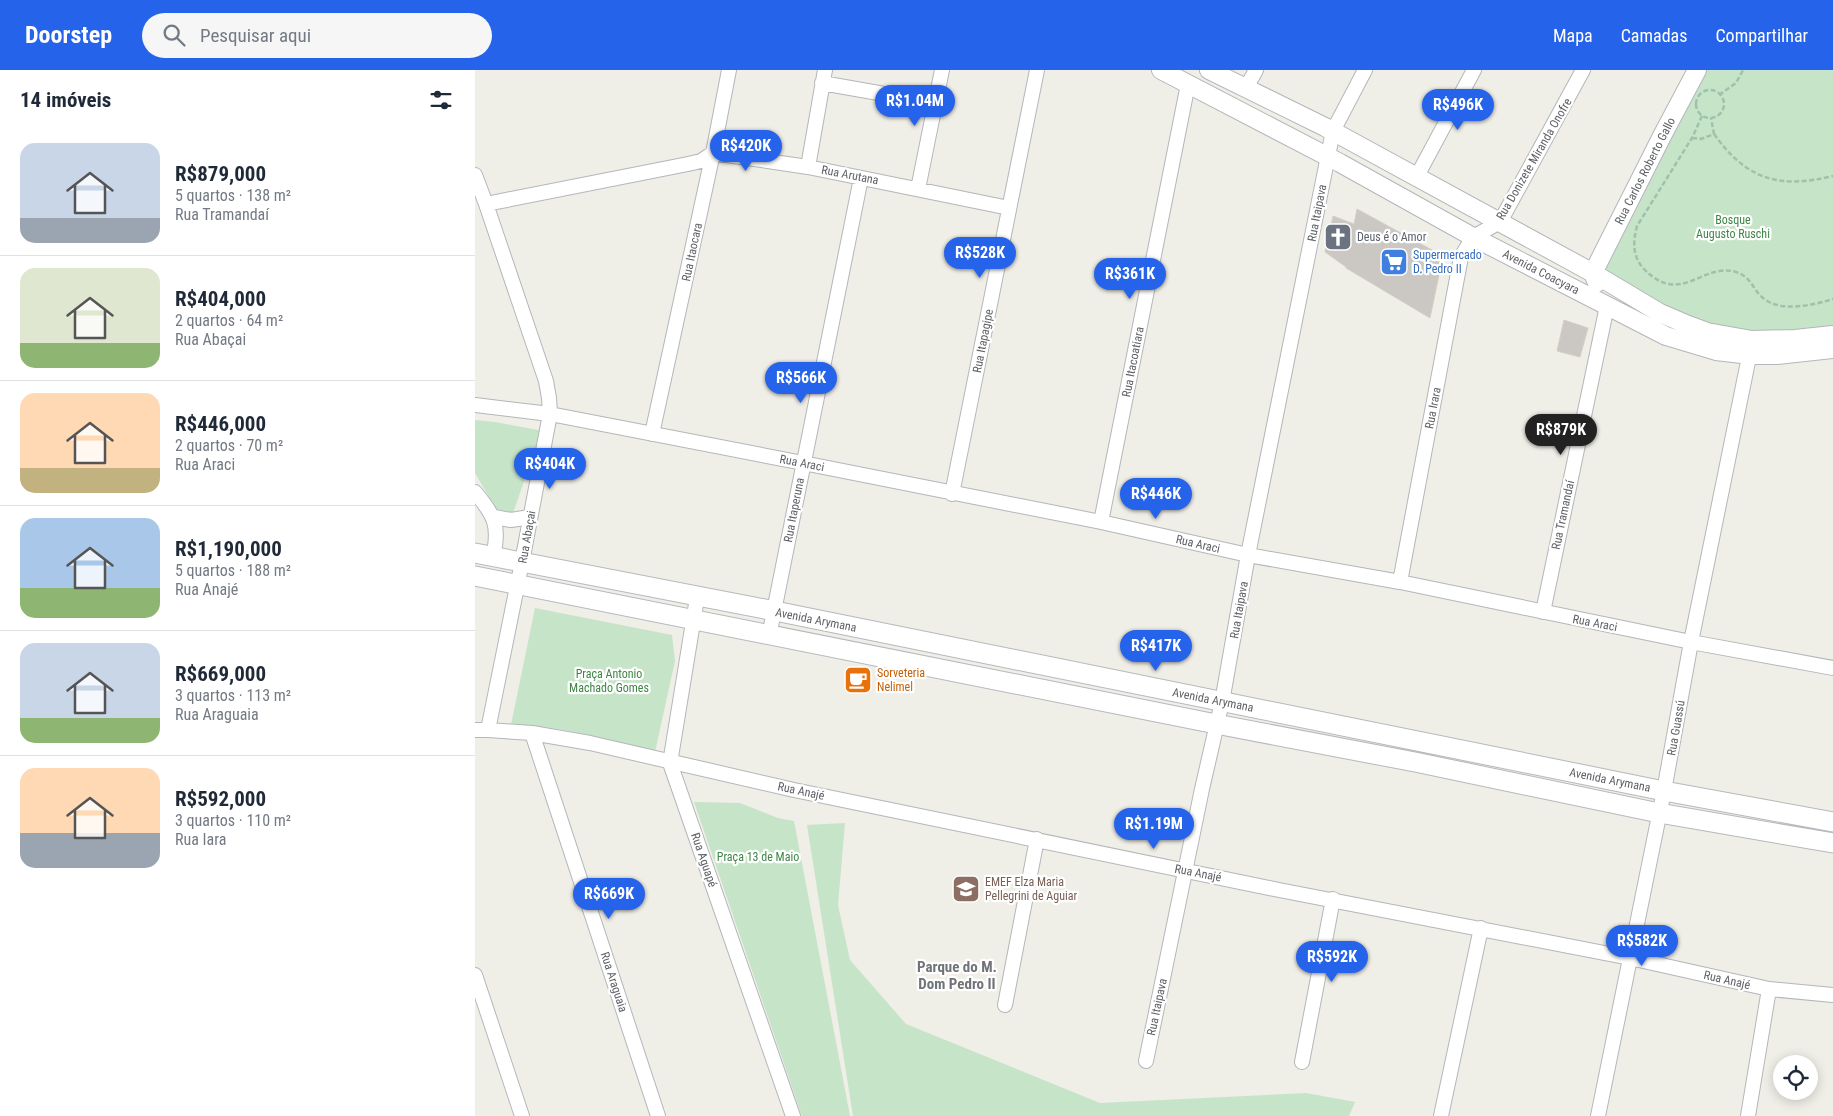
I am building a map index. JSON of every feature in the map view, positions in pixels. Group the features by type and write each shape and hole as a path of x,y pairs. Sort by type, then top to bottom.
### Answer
{"main road":[{"name":"Avenida Arymana","path":"484,555 697,598 775,611 1664,791 1833,822"},
{"name":"Avenida Arymana","path":"475,576 769,636 1396,758 1659,813 1833,843"}],"street":[{"name":"Rua Itaocara","path":"653,434 729,70"},
{"path":"918,189 942,70"},
{"name":"Rua Itapagipe","path":"952,494 1037,70"},
{"name":"Avenida Coacyara","path":"1161,70 1473,237 1665,336 1716,351 1751,348 1795,339 1833,335"},
{"name":"Avenida Coacyara","path":"1209,70 1333,131 1593,273 1660,313 1751,348 1777,355 1833,349"},
{"path":"1246,88 1256,70"},
{"name":"Rua Itaipava","path":"1146,1061 1222,702 1248,555 1333,131 1365,70"},
{"path":"1416,178 1474,70"},
{"name":"Rua Donizete Miranda Onofre","path":"1473,237 1500,222 1583,70"},
{"name":"Rua Carlos Roberto Gallo","path":"1593,273 1661,136 1697,70"},
{"path":"808,167 824,76 935,103"},
{"name":"Rua Itacoatiara","path":"1101,522 1188,84"},
{"name":"Rua Arutana","path":"713,153 808,167 1009,208"},
{"path":"486,204 688,164 701,161 713,153"},
{"name":"Rua Abaçai","path":"475,175 546,381 550,414 523,562 481,730"},
{"name":"Rua Itaperuna","path":"769,636 861,178"},
{"name":"Rua Irara","path":"1400,582 1461,257 1473,237"},
{"path":"1593,273 1607,306"},
{"name":"Rua Tramandaí","path":"1543,612 1607,306"},
{"name":"Rua Guassú","path":"1598,1116 1751,348"},
{"name":"Rua Araci","path":"475,405 550,414 1101,522 1248,555 1400,582 1691,642 1833,668"},
{"path":"475,492 494,517 497,539 484,555"},
{"path":"494,517 511,520 530,517"},
{"name":"Rua Aguapé","path":"697,598 669,762 793,1116"},
{"name":"Rua Anajé","path":"481,730 532,733 590,743 794,790 1185,871 1481,928 1769,989 1833,995"},
{"name":"Rua Araguaia","path":"532,733 658,1116"},
{"path":"1005,1005 1037,839"},
{"path":"1302,1062 1333,899"},
{"path":"1441,1116 1481,928"},
{"path":"475,975 522,1116"},
{"path":"1748,1116 1769,989"}],"path":[{"path":"1719,95 1736,83 1743,70"},
{"path":"1711,90 1719,95 1722,98 1723,106 1719,114 1711,118 1702,116 1696,104 1699,96 1711,90"},
{"path":"1702,116 1692,138 1637,226 1633,242 1634,253 1642,266 1661,281 1676,285 1694,281 1717,270 1736,272 1749,279 1763,298 1782,306 1810,304 1833,299"},
{"path":"1711,118 1714,134 1738,162 1757,174 1771,180 1792,183 1813,181 1833,176"},
{"path":"1692,138 1701,139 1714,134"}],"green space":[{"name":"Bosque Augusto Ruschi","path":"1704,70 1833,70 1833,327 1811,330 1770,331 1729,328 1708,324 1659,306 1601,273"},
{"path":"475,420 544,431 513,513 496,509 475,473"},
{"name":"Praça Antonio Machado Gomes","path":"535,608 672,635 675,661 655,752 566,731 511,725"},
{"name":"Praça 13 de Maio","path":"694,802 740,803 778,818 794,821 850,1116 802,1116"},
{"path":"845,823 838,905 850,960 906,1024 1100,1103 1306,1093 1355,1102 1349,1116 853,1116 807,825"}],"building":[{"name":"Supermercado D. Pedro II","path":"1357,209 1443,256 1430,318 1346,268 1325,252 1333,216 1354,224"},
{"path":"1564,320 1588,328 1580,357 1557,351"},
{"name":"Sorveteria Nelimel","path":"850,674 868,677 865,689 847,683"}],"place":[{"name":"Deus é o Amor","path":"1338,237"},
{"name":"Supermercado D. Pedro II","path":"1394,262"},
{"name":"Sorveteria Nelimel","path":"858,680"},
{"name":"EMEF Elza Maria Pellegrini de Aguiar","path":"966,889"}],"district":[{"name":"Parque do M. Dom Pedro II","path":"957,976"}]}
